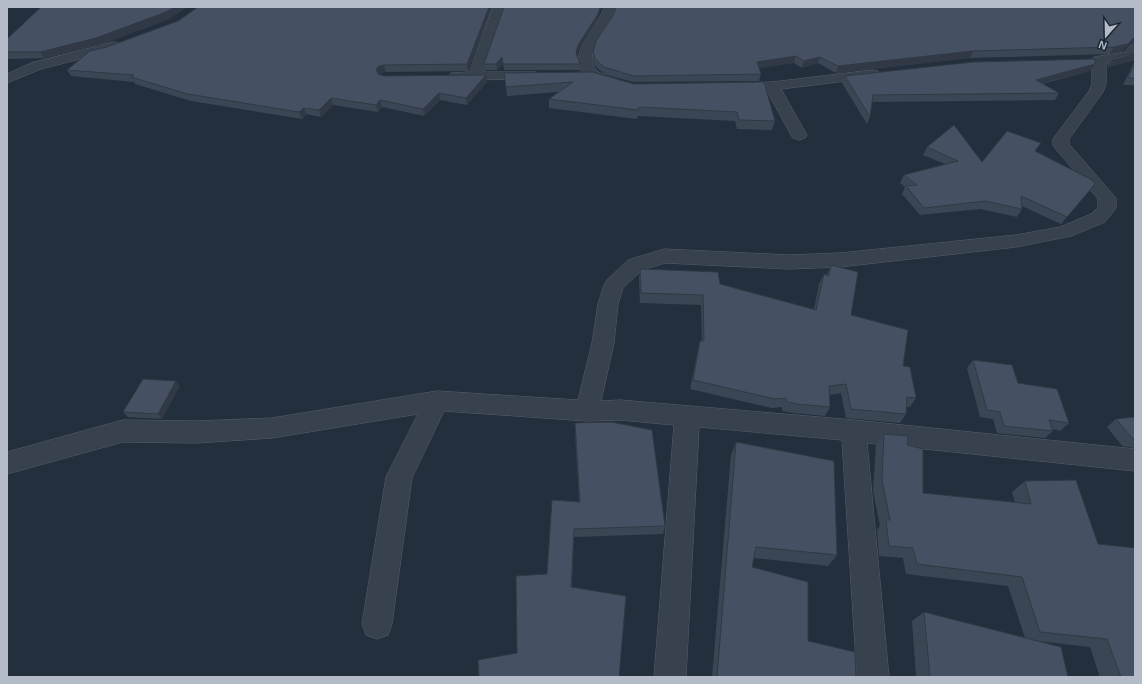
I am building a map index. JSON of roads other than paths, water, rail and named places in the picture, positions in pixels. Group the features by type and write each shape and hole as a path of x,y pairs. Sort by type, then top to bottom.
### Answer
{"street":[{"path":"475,76 499,7"},
{"path":"592,76 585,64 586,51 607,17 610,7"},
{"path":"7,79 36,66 105,49 126,42"},
{"path":"587,411 604,343 608,304 614,285 635,265 664,256 790,262 840,260 1016,241 1064,232 1098,218 1107,208 1107,198 1061,145 1061,139 1096,92 1099,84 1093,60 1129,55 1135,50"},
{"path":"722,87 772,86 886,73"},
{"path":"445,76 546,76"},
{"path":"577,76 592,76 610,83 633,88"},
{"path":"772,86 799,135"},
{"path":"377,624 399,477 436,401"},
{"path":"7,463 123,431 197,432 272,428 436,401 587,411 620,410 854,431 1134,462"},
{"path":"670,677 687,416"},
{"path":"854,431 873,677"}]}
